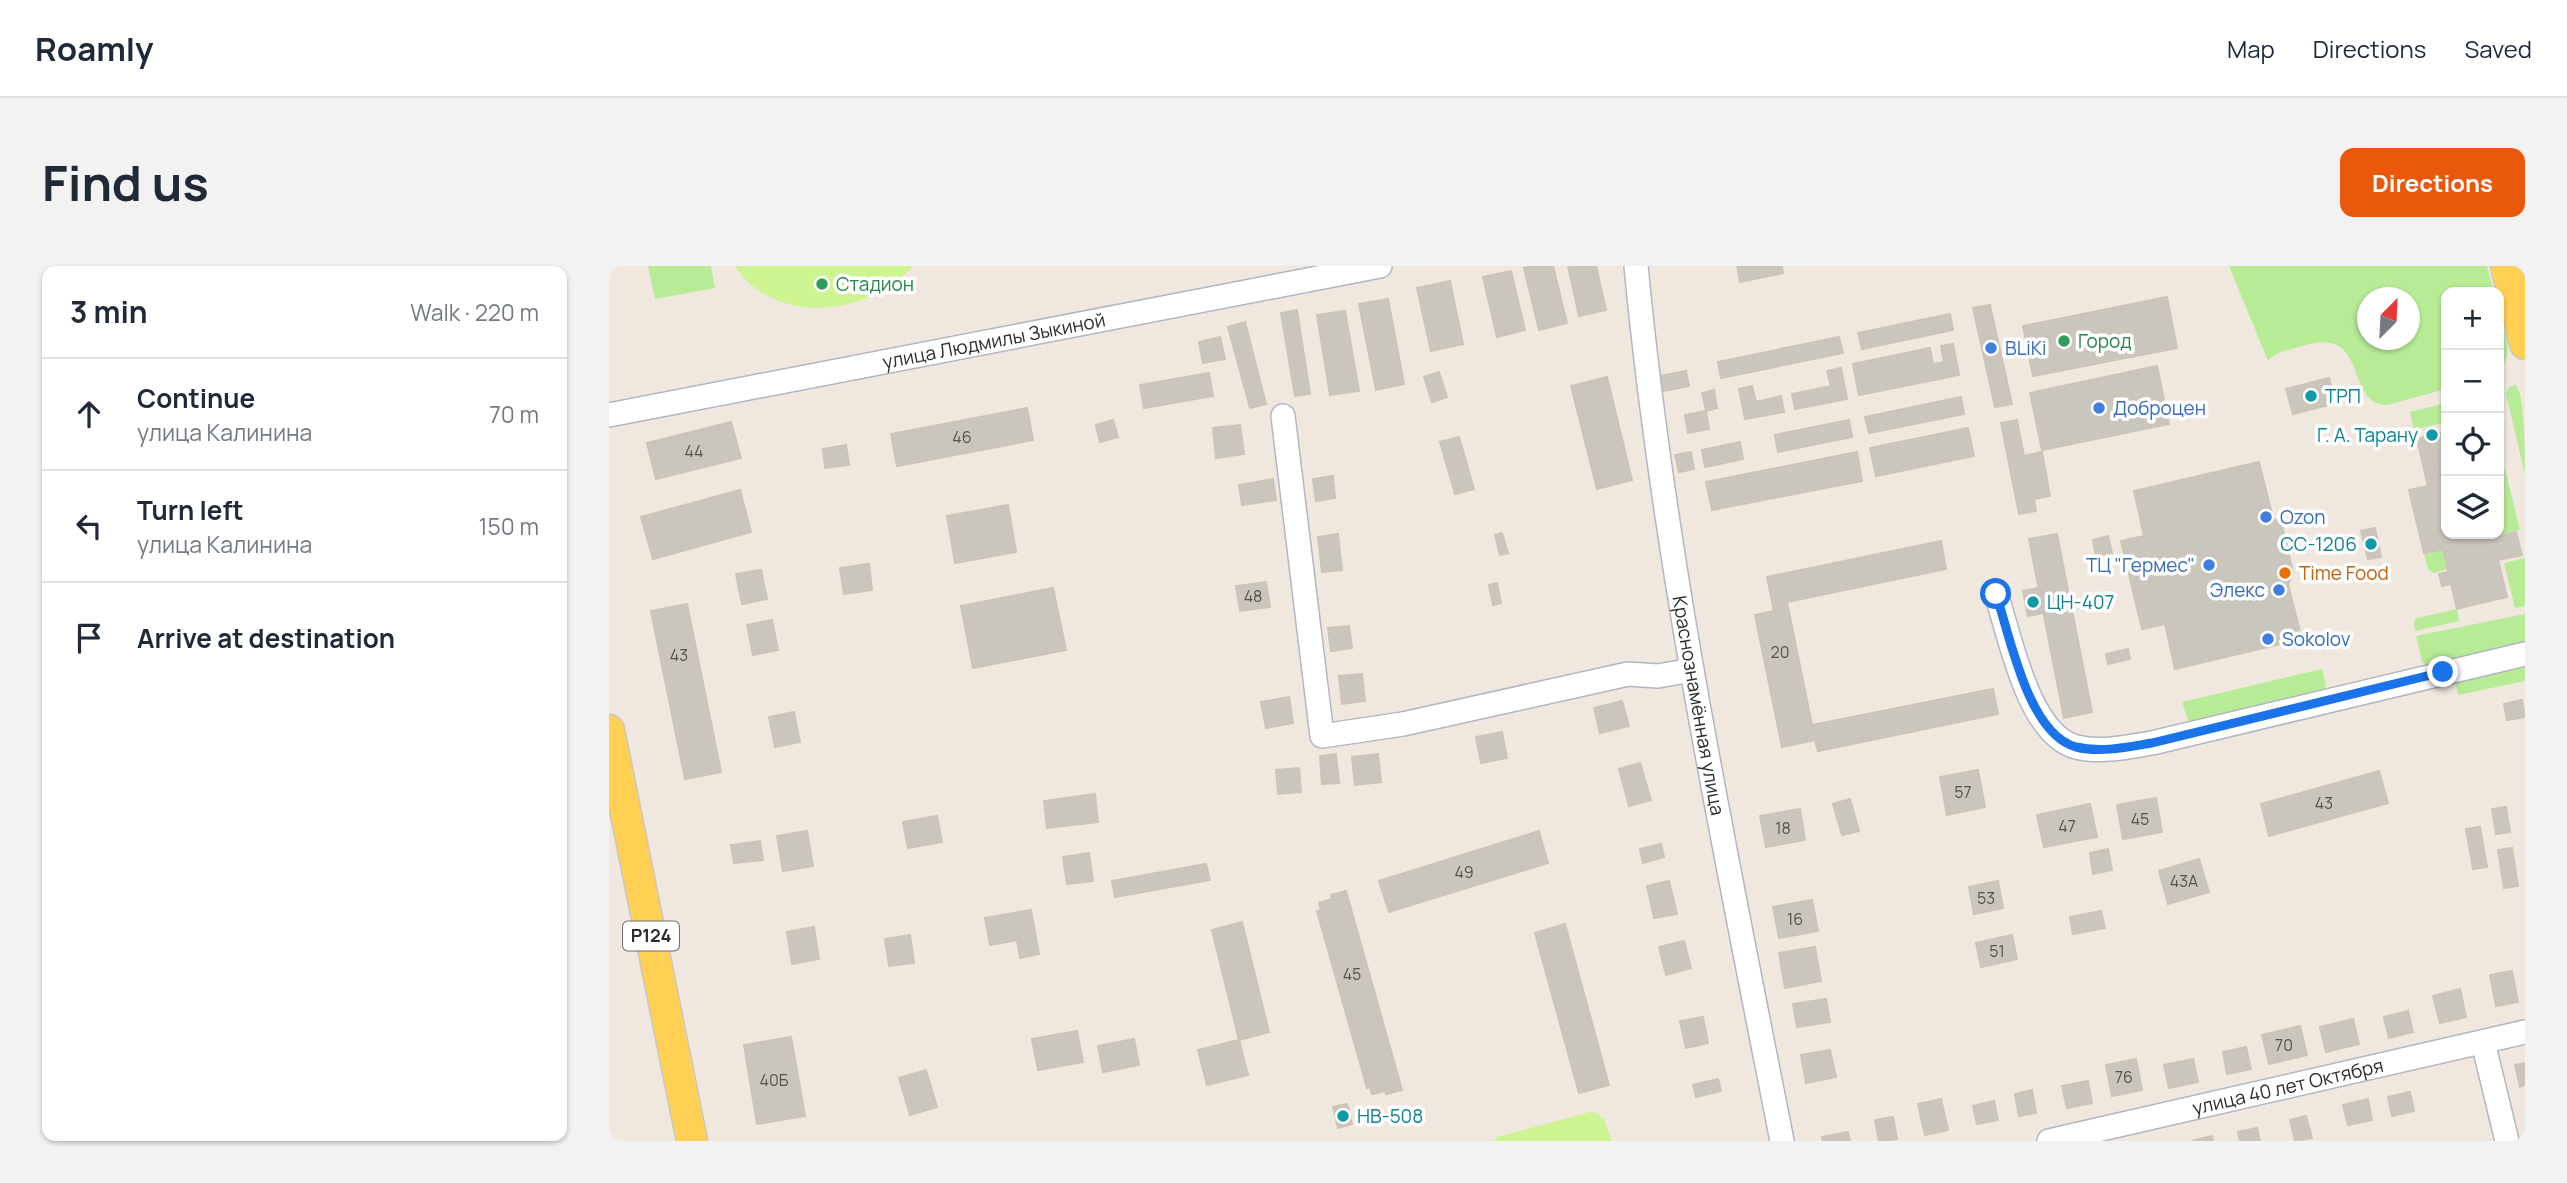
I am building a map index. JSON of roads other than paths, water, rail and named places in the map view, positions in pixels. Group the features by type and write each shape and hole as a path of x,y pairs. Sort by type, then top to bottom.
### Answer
{"main road":[{"path":"2506,266 2525,344"},
{"name":"Р124","path":"609,730 692,1141"}],"street":[{"name":"улица Людмилы Зыкиной","path":"609,415 1380,266"},
{"name":"Краснознамённая улица","path":"1636,266 1649,380 1692,670 1782,1141"},
{"path":"1283,416 1322,736 1428,718 1628,674 1658,676 1692,670"},
{"path":"1996,594 2020,668 2039,715 2047,727 2065,742 2087,748 2106,749 2152,743 2525,654"},
{"name":"улица 40 лет Октября","path":"2049,1141 2525,1032"},
{"path":"2483,1042 2507,1141"}],"place":[{"name":"Стадион","path":"822,284"},
{"name":"Город","path":"2064,341"},
{"name":"BLiKi","path":"1991,348"},
{"name":"ТРП","path":"2311,396"},
{"name":"Доброцен","path":"2099,408"},
{"name":"Г. А. Тарану","path":"2432,435"},
{"name":"Ozon","path":"2266,517"},
{"name":"СС-1206","path":"2371,544"},
{"name":"ТЦ \"Гермес\"","path":"2209,565"},
{"name":"Time Food","path":"2285,573"},
{"name":"Элекс","path":"2279,590"},
{"name":"ЦН-407","path":"2033,602"},
{"name":"Sokolov","path":"2268,639"},
{"name":"НВ-508","path":"1343,1116"}]}
